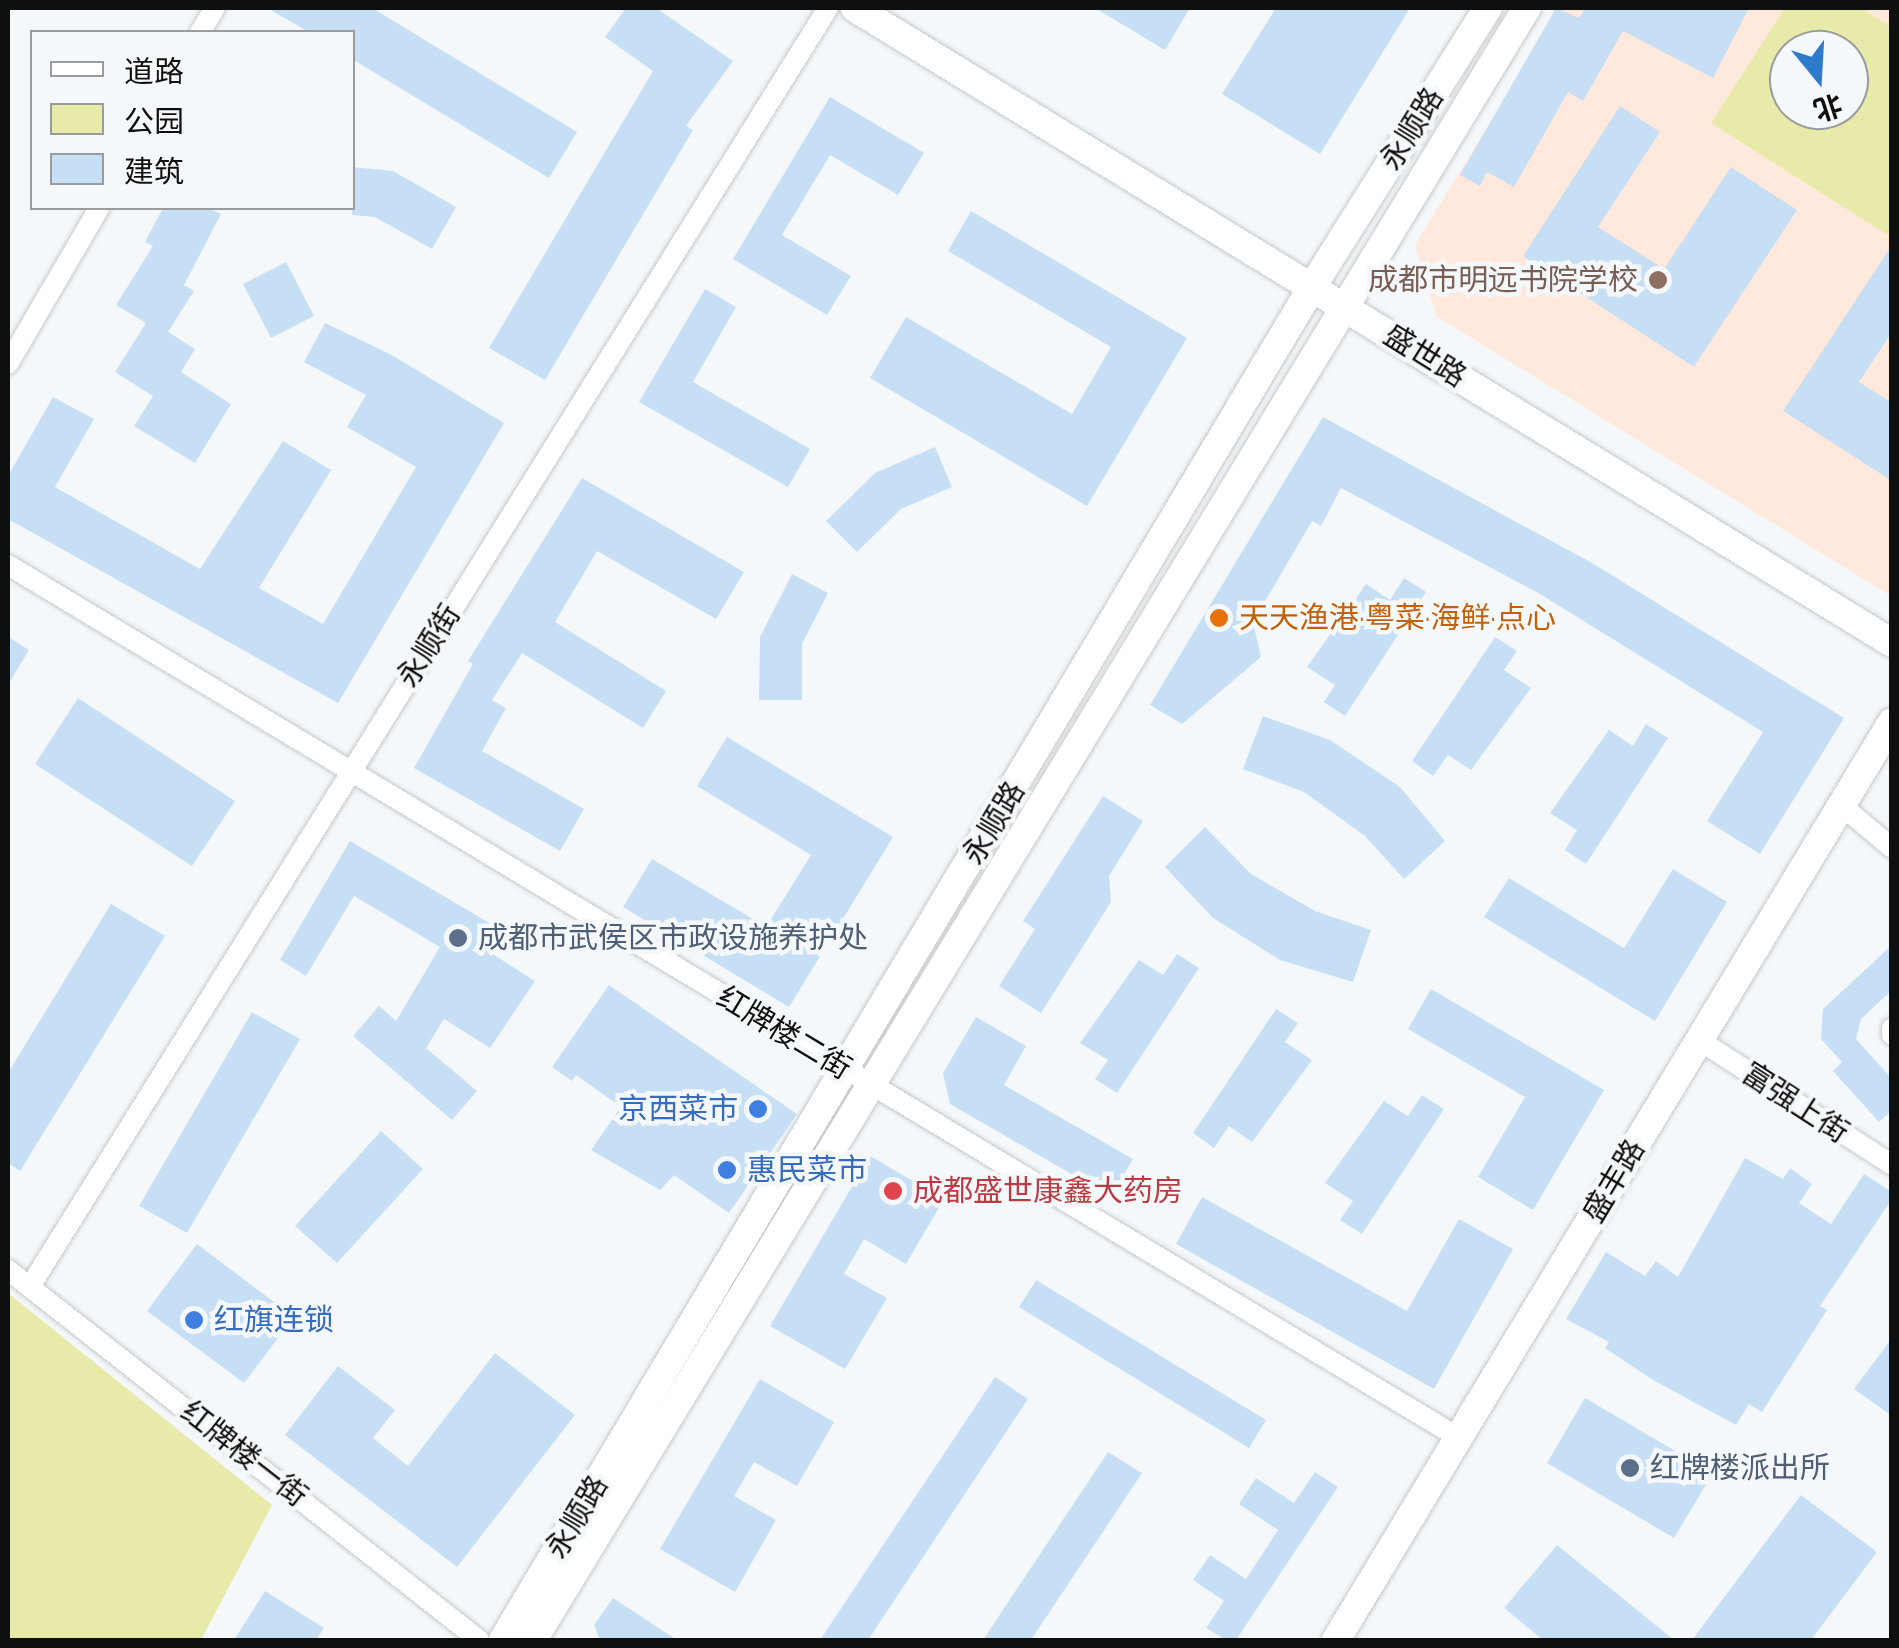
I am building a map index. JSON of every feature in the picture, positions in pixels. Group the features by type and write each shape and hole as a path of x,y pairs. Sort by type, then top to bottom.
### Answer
{"main road":[{"name":"盛世路","path":"855,8 1892,644"},
{"name":"永顺路","path":"504,1640 857,1076 1312,287 1488,8"},
{"path":"533,1640 857,1076 1526,8"},
{"name":"盛丰路","path":"1336,1640 1892,722"}],"street":[{"path":"201,30 215,8"},
{"name":"永顺街","path":"31,1284 828,8"},
{"path":"8,364 98,210"},
{"name":"红牌楼二街","path":"8,566 1459,1438"},
{"path":"1841,805 1892,848"},
{"name":"富强上街","path":"1700,1040 1892,1165"},
{"name":"红牌楼一街","path":"8,1270 31,1284 478,1640"}],"shaded area":[{"name":"成都市明远书院学校","path":"1560,8 1891,8 1891,596 1436,316 1415,245"}],"green space":[{"path":"1785,8 1861,8 1891,27 1891,237 1711,123 1769,33 1769,130 1869,130 1869,30 1771,30"},
{"path":"8,1293 272,1505 201,1640 8,1640"}],"building":[{"path":"267,8 372,8 577,132 549,178 355,61 355,30 306,30"},
{"path":"626,8 656,8 733,61 686,126 693,130 545,380 489,348 653,71 605,37"},
{"path":"1095,8 1190,8 1165,50"},
{"path":"1276,8 1410,8 1320,154 1222,94"},
{"path":"1556,8 1579,18 1585,8 1749,8 1713,78 1623,31 1583,101 1568,92 1514,187 1487,172 1480,186 1460,175"},
{"path":"830,97 924,153 898,195 830,155 782,235 851,276 827,315 733,259"},
{"path":"1620,106 1660,132 1598,227 1664,269 1731,167 1797,210 1694,367 1523,256"},
{"path":"355,167 393,171 456,207 432,249 375,217 352,215"},
{"path":"162,210 212,210 221,214 184,285 194,291 168,332 195,349 181,372 231,404 195,463 134,426 153,396 115,372 146,323 116,305 153,246 145,242"},
{"path":"971,211 1187,338 1087,506 870,378 906,317 1072,414 1111,347 948,251"},
{"path":"1892,245 1892,332 1859,382 1892,403 1892,481 1783,411"},
{"path":"286,262 314,316 271,338 243,284"},
{"path":"705,289 736,307 693,382 810,449 788,487 639,402"},
{"path":"325,323 390,354 504,423 338,703 8,519 8,476 53,397 94,419 55,487 200,569 283,441 331,470 259,588 323,624 416,467 347,427 366,395 304,362"},
{"path":"1323,417 1592,563 1844,718 1760,854 1707,821 1763,732 1540,594 1341,488 1321,526 1312,521 1253,622 1261,657 1182,724 1150,705"},
{"path":"935,447 952,487 901,509 857,552 826,521 875,473"},
{"path":"582,478 744,572 716,619 597,551 555,622 666,691 643,728 522,653 492,700 506,708 482,751 584,809 560,851 414,768 473,664 468,661"},
{"path":"792,574 828,593 802,644 802,700 759,700 760,637"},
{"path":"1404,578 1426,592 1345,716 1324,702 1335,685 1307,667 1366,584 1390,600"},
{"path":"8,637 29,650 8,685"},
{"path":"1495,637 1517,651 1504,670 1531,688 1471,770 1448,755 1433,776 1412,761"},
{"path":"78,698 235,801 192,866 35,764"},
{"path":"1263,716 1330,740 1400,787 1445,841 1404,879 1365,836 1304,792 1243,769"},
{"path":"1646,724 1668,738 1586,864 1565,850 1577,830 1550,813 1609,730 1633,746"},
{"path":"727,737 893,837 789,1007 623,907 652,859 766,927 811,855 697,786"},
{"path":"1103,796 1143,821 1109,876 1111,902 1041,1013 999,986 1035,929 1023,921"},
{"path":"1205,827 1251,874 1315,911 1371,930 1353,982 1280,960 1213,918 1165,867"},
{"path":"350,841 498,928 485,949 535,981 490,1048 444,1019 426,1048 477,1091 452,1120 353,1036 379,1006 396,1021 440,947 354,896 306,976 280,960"},
{"path":"1673,869 1727,902 1655,1021 1484,917 1509,878 1624,948"},
{"path":"111,904 165,936 20,1171 8,1163 8,1073"},
{"path":"1892,945 1892,990 1861,1019 1856,1039 1892,1079 1892,1110 1879,1122 1833,1071 1842,1062 1821,1039 1823,1009"},
{"path":"1177,954 1199,968 1117,1093 1095,1079 1108,1060 1080,1043 1139,960 1163,975"},
{"path":"609,985 797,1114 729,1213 674,1175 660,1190 591,1150 621,1107 576,1075 572,1081 552,1067"},
{"path":"1431,989 1604,1090 1533,1210 1478,1177 1525,1097 1408,1029"},
{"path":"1276,1009 1298,1023 1285,1042 1312,1060 1252,1142 1229,1126 1214,1148 1193,1133"},
{"path":"252,1012 300,1039 187,1233 139,1206"},
{"path":"976,1017 1026,1046 1004,1085 1133,1159 1111,1197 950,1104 943,1073"},
{"path":"1422,1095 1444,1109 1362,1234 1340,1220 1353,1201 1325,1183 1384,1101 1408,1116"},
{"path":"381,1131 423,1169 337,1263 295,1226"},
{"path":"870,1156 944,1199 906,1264 864,1239 844,1274 887,1298 845,1369 770,1326"},
{"path":"1745,1158 1783,1179 1790,1168 1812,1184 1799,1203 1831,1224 1864,1174 1892,1192 1892,1199 1820,1306 1827,1310 1762,1412 1749,1404 1736,1425 1653,1380 1605,1348 1609,1342 1566,1319 1606,1252 1645,1276 1656,1261 1678,1277"},
{"path":"1202,1197 1407,1311 1459,1219 1513,1249 1434,1389 1176,1244"},
{"path":"197,1244 294,1317 244,1383 147,1311"},
{"path":"1036,1280 1266,1420 1249,1448 1019,1307"},
{"path":"1892,1338 1892,1416 1854,1389"},
{"path":"495,1353 575,1415 457,1567 285,1435 338,1366 395,1410 373,1438 408,1466"},
{"path":"995,1377 1028,1399 868,1640 820,1640"},
{"path":"760,1379 834,1422 797,1486 754,1462 734,1496 776,1520 735,1592 660,1549"},
{"name":"红牌楼派出所","path":"1585,1398 1713,1473 1674,1538 1547,1463"},
{"path":"1108,1452 1142,1473 1031,1640 983,1640"},
{"path":"1315,1472 1338,1487 1236,1640 1226,1640 1206,1628 1224,1601 1193,1580 1210,1555 1246,1579 1278,1530 1239,1504 1256,1478 1294,1503"},
{"path":"1801,1495 1877,1552 1811,1640 1692,1640"},
{"path":"1557,1545 1674,1640 1543,1640 1504,1608"},
{"path":"265,1591 324,1628 316,1640 234,1640"},
{"path":"613,1598 677,1640 600,1640 594,1625"}],"place":[{"name":"成都市明远书院学校","path":"1658,280"},
{"name":"天天渔港·粤菜·海鲜·点心","path":"1219,618"},
{"name":"成都市武侯区市政设施养护处","path":"458,938"},
{"name":"京西菜市","path":"758,1109"},
{"name":"惠民菜市","path":"727,1170"},
{"name":"成都盛世康鑫大药房","path":"893,1191"},
{"name":"红旗连锁","path":"194,1320"},
{"name":"红牌楼派出所","path":"1630,1468"}]}
